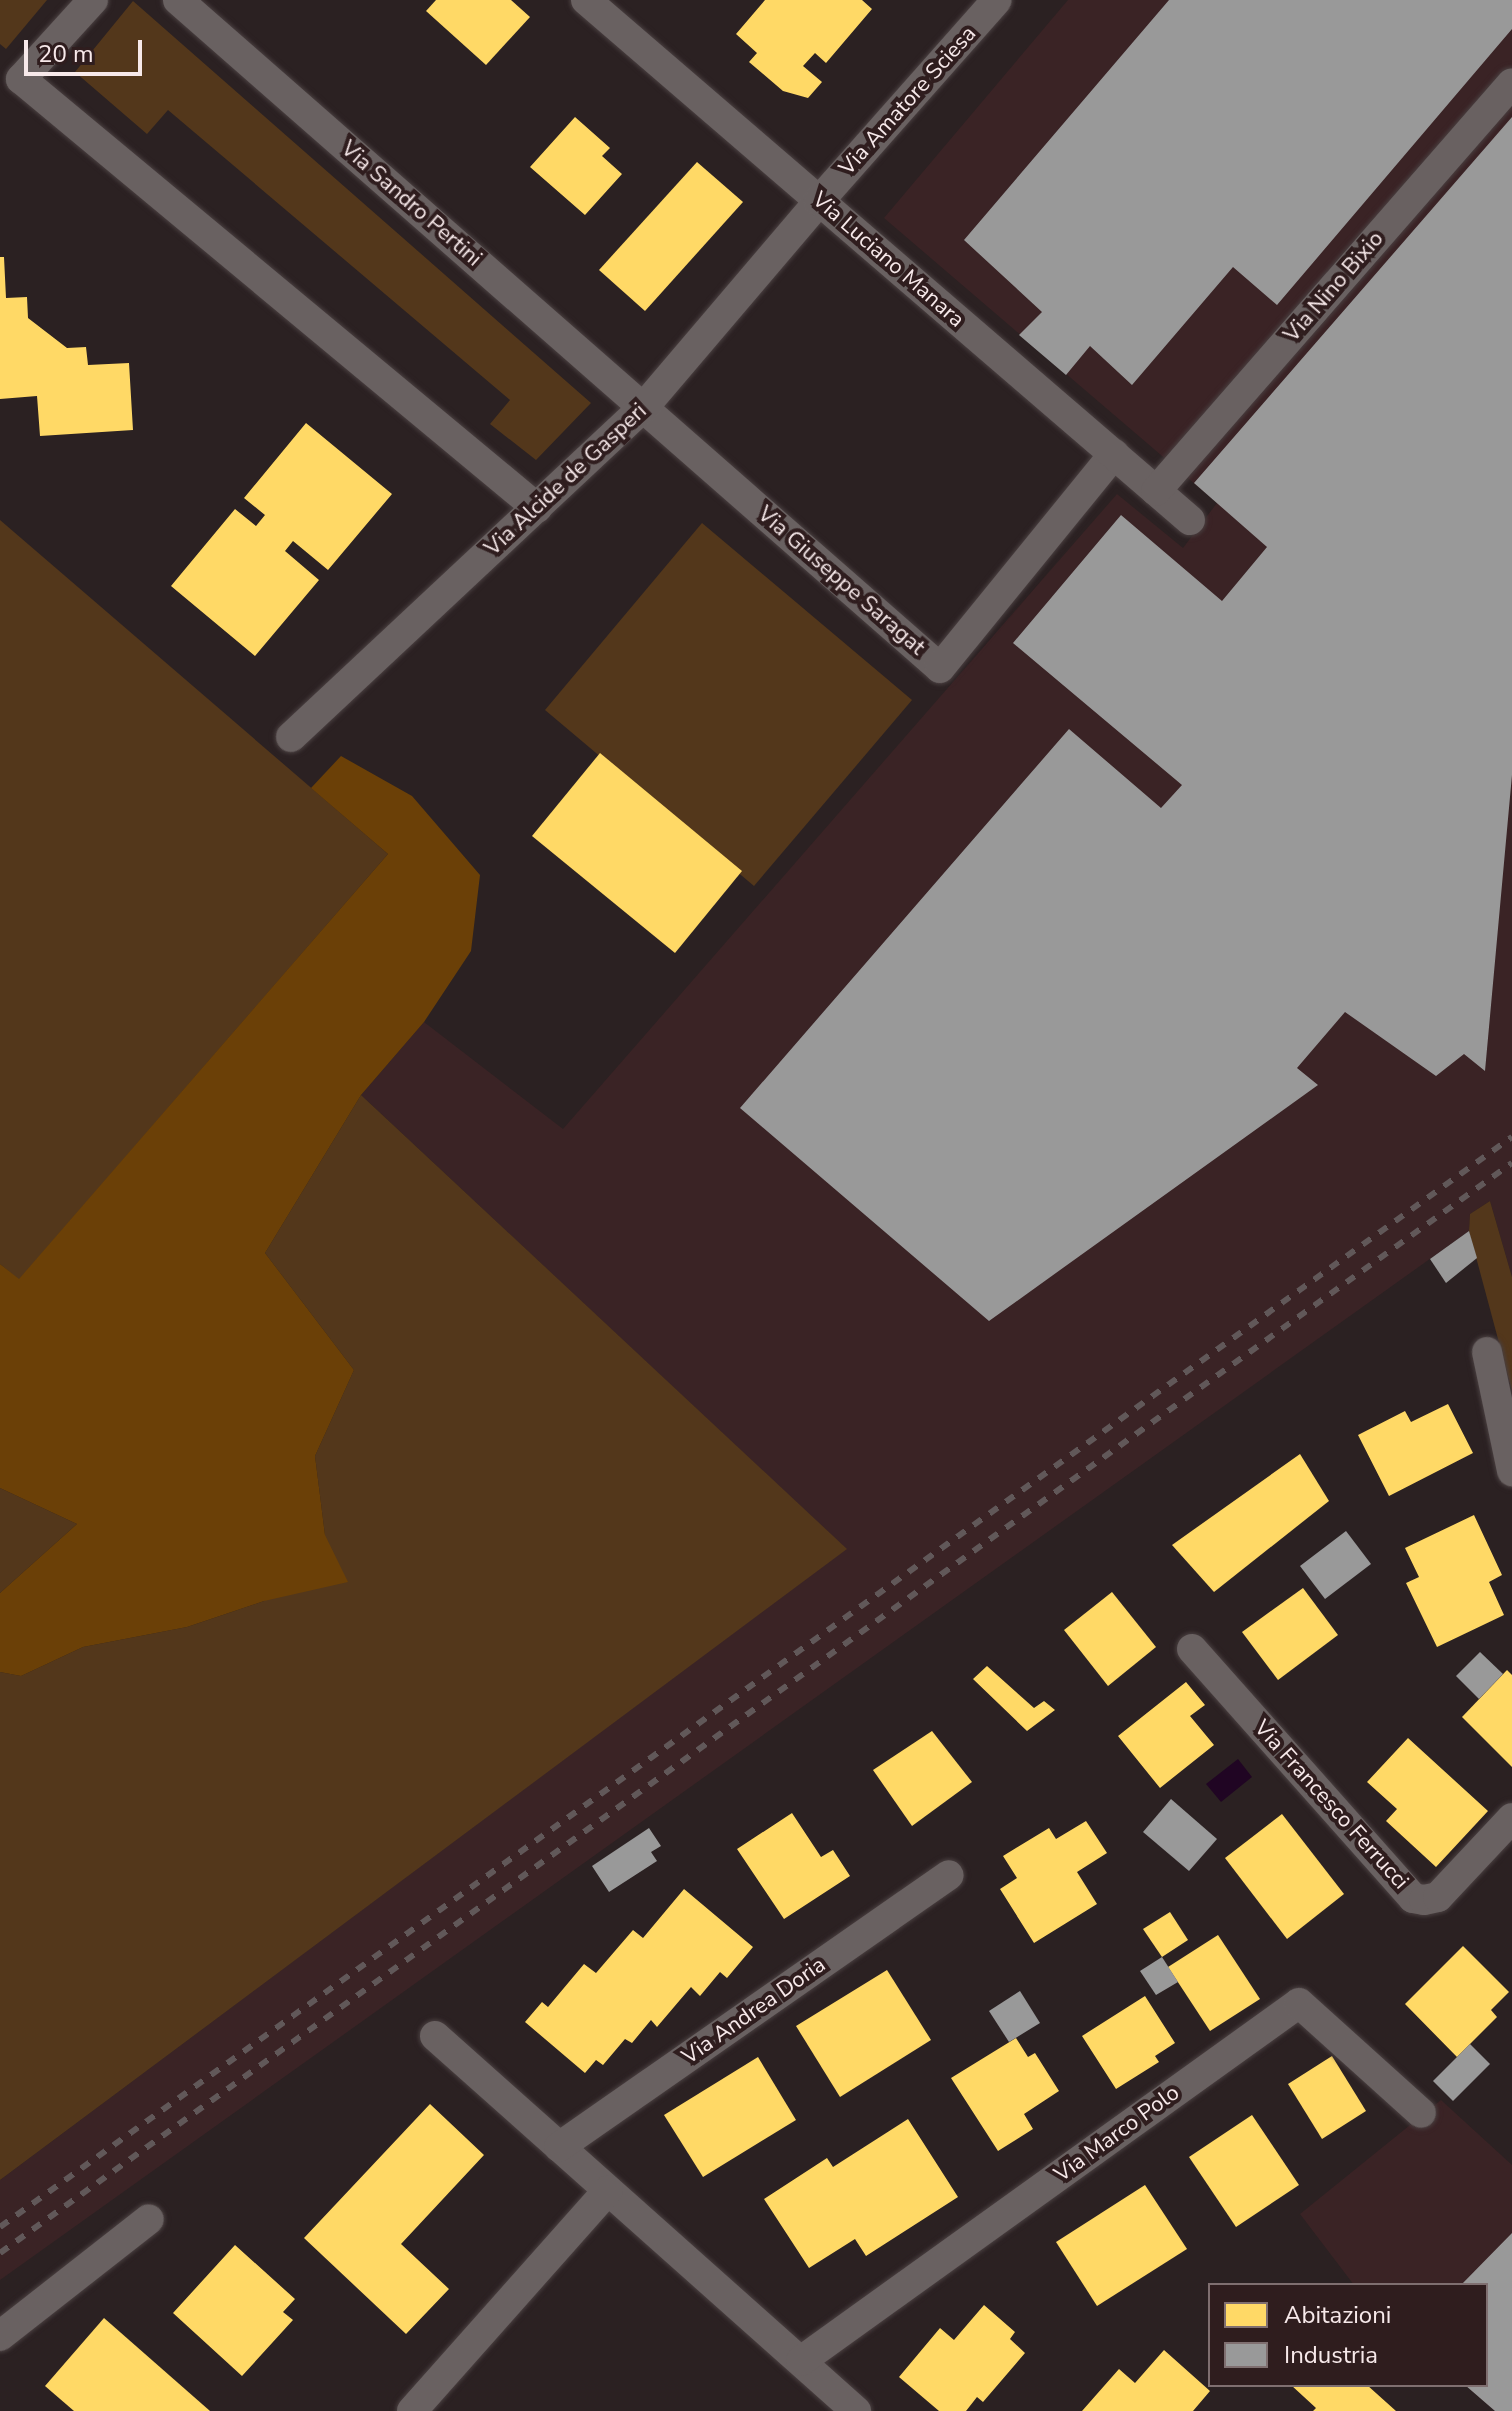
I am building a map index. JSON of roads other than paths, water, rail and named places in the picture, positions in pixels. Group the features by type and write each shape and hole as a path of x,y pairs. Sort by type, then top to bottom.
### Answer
{"street":[{"path":"93,0 21,79 537,508"},
{"name":"Via Sandro Pertini","path":"178,0 643,408"},
{"name":"Via Luciano Manara","path":"586,0 1190,520"},
{"name":"Via Amatore Sciesa","path":"819,201 997,0"},
{"name":"Via Nino Bixio","path":"1156,491 1512,83"},
{"name":"Via Alcide de Gasperi","path":"291,737 643,408 819,201"},
{"name":"Via Giuseppe Saragat","path":"643,408 940,668 1114,454"},
{"path":"1487,1352 1512,1471"},
{"name":"Via Francesco Ferrucci","path":"1192,1649 1413,1898 1424,1900 1438,1897 1512,1818"},
{"name":"Via Andrea Doria","path":"559,2147 949,1875"},
{"name":"Via Marco Polo","path":"801,2361 1299,2003 1421,2113"},
{"path":"435,2036 856,2411"},
{"path":"412,2411 608,2190"},
{"path":"0,2336 149,2219"}],"railway":[{"path":"0,2227 1512,1137"},
{"path":"0,2253 1512,1163"}]}
